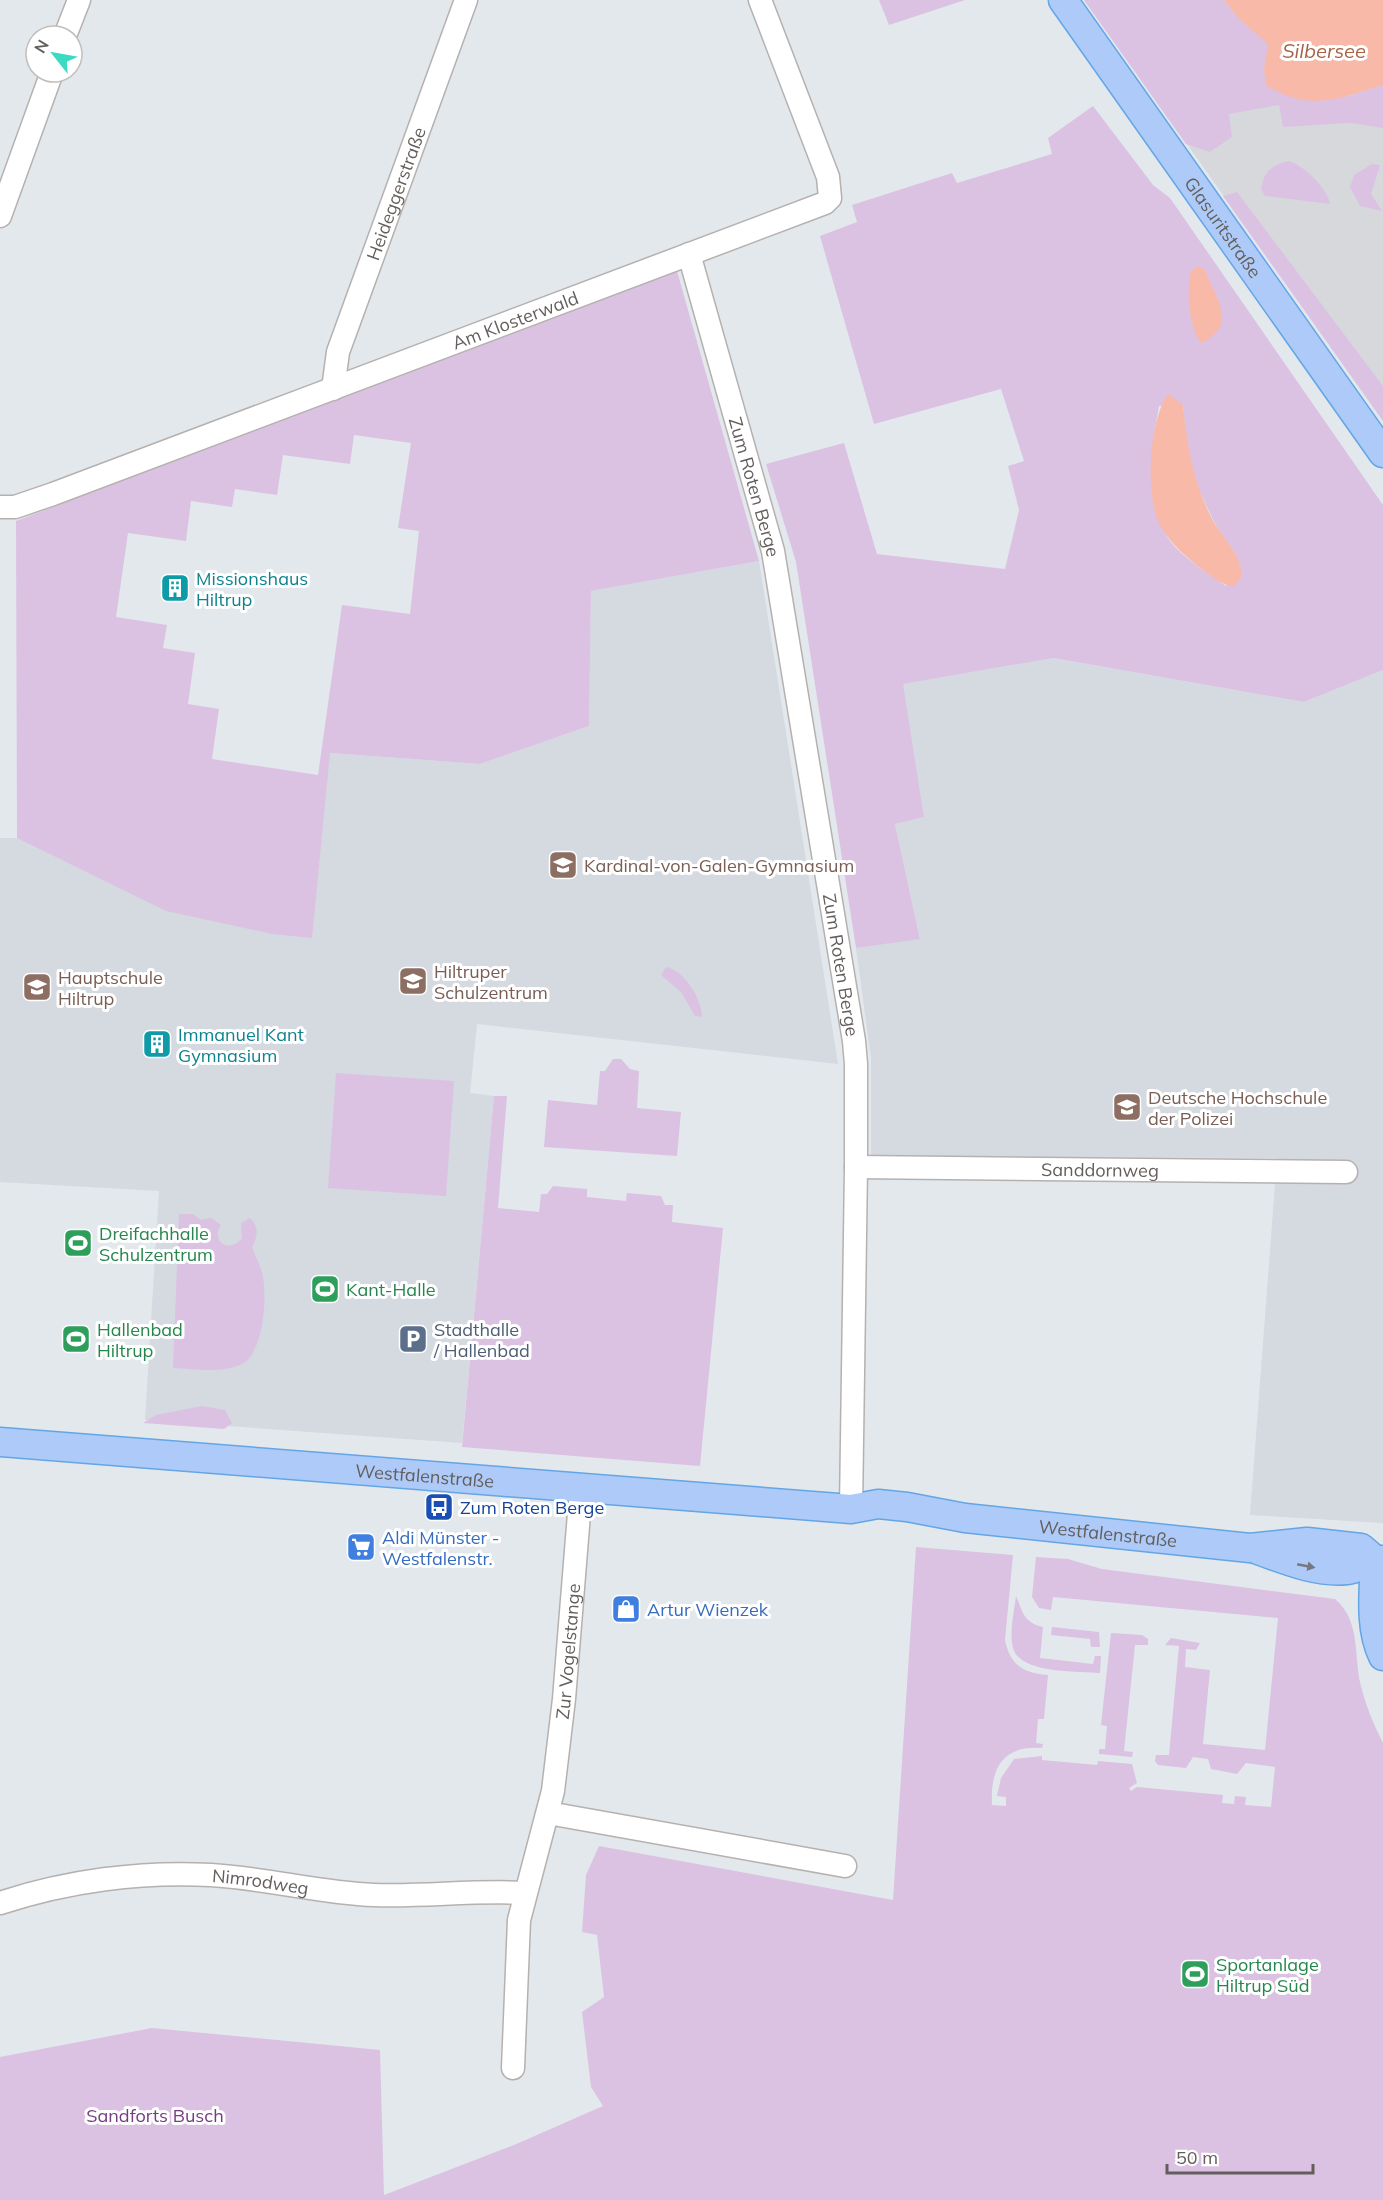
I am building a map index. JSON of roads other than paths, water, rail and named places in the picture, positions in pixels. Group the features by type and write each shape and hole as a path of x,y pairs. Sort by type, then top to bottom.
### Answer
{"main road":[{"name":"Glasuritstraße","path":"1063,0 1383,453"},
{"name":"Westfalenstraße","path":"0,1442 850,1509 876,1521 906,1522 965,1518 1250,1548 1312,1568 1351,1570 1379,1560"},
{"path":"1379,1560 1374,1606 1378,1647 1383,1656"}],"street":[{"path":"70,24 79,0"},
{"name":"Heideggerstraße","path":"333,389 338,352 466,0"},
{"name":"Am Klosterwald","path":"0,507 15,507 333,389 813,208 831,198 828,177 760,0"},
{"path":"0,216 48,84"},
{"name":"Zum Roten Berge","path":"689,254 769,535 854,1041 856,1167 850,1509"},
{"name":"Sanddornweg","path":"856,1167 1346,1172"},
{"name":"Zur Vogelstange","path":"513,2068 519,1920 548,1813 564,1699 581,1489"},
{"path":"548,1813 845,1866"},
{"name":"Nimrodweg","path":"0,1903 69,1886 164,1874 213,1875 333,1893 374,1895 495,1891 525,1893"}],"water":[{"name":"Silbersee","path":"1224,0 1383,0 1383,85 1352,95 1310,101 1282,93 1266,85 1264,69 1268,44 1238,18"},
{"path":"1198,266 1205,270 1219,301 1222,320 1213,336 1201,343 1191,318 1189,298 1191,271"},
{"path":"1168,394 1183,405 1195,476 1211,517 1239,563 1241,577 1234,586 1218,581 1185,556 1165,533 1156,514 1152,498 1151,459 1156,422"}],"place":[{"name":"Missionshaus Hiltrup","path":"175,588"},
{"name":"Kardinal-von-Galen-Gymnasium","path":"563,865"},
{"name":"Hiltruper Schulzentrum","path":"413,981"},
{"name":"Hauptschule Hiltrup","path":"37,987"},
{"name":"Immanuel Kant Gymnasium","path":"157,1044"},
{"name":"Deutsche Hochschule der Polizei","path":"1127,1107"},
{"name":"Dreifachhalle Schulzentrum","path":"78,1243"},
{"name":"Kant-Halle","path":"325,1289"},
{"name":"Hallenbad Hiltrup","path":"76,1339"},
{"name":"Stadthalle / Hallenbad","path":"413,1339"},
{"name":"Zum Roten Berge","path":"439,1507"},
{"name":"Aldi Münster - Westfalenstr.","path":"361,1547"},
{"name":"Artur Wienzek","path":"626,1609"},
{"name":"Sportanlage Hiltrup Süd","path":"1195,1974"}],"park label":[{"name":"Sandforts Busch","path":"155,2115"}]}
